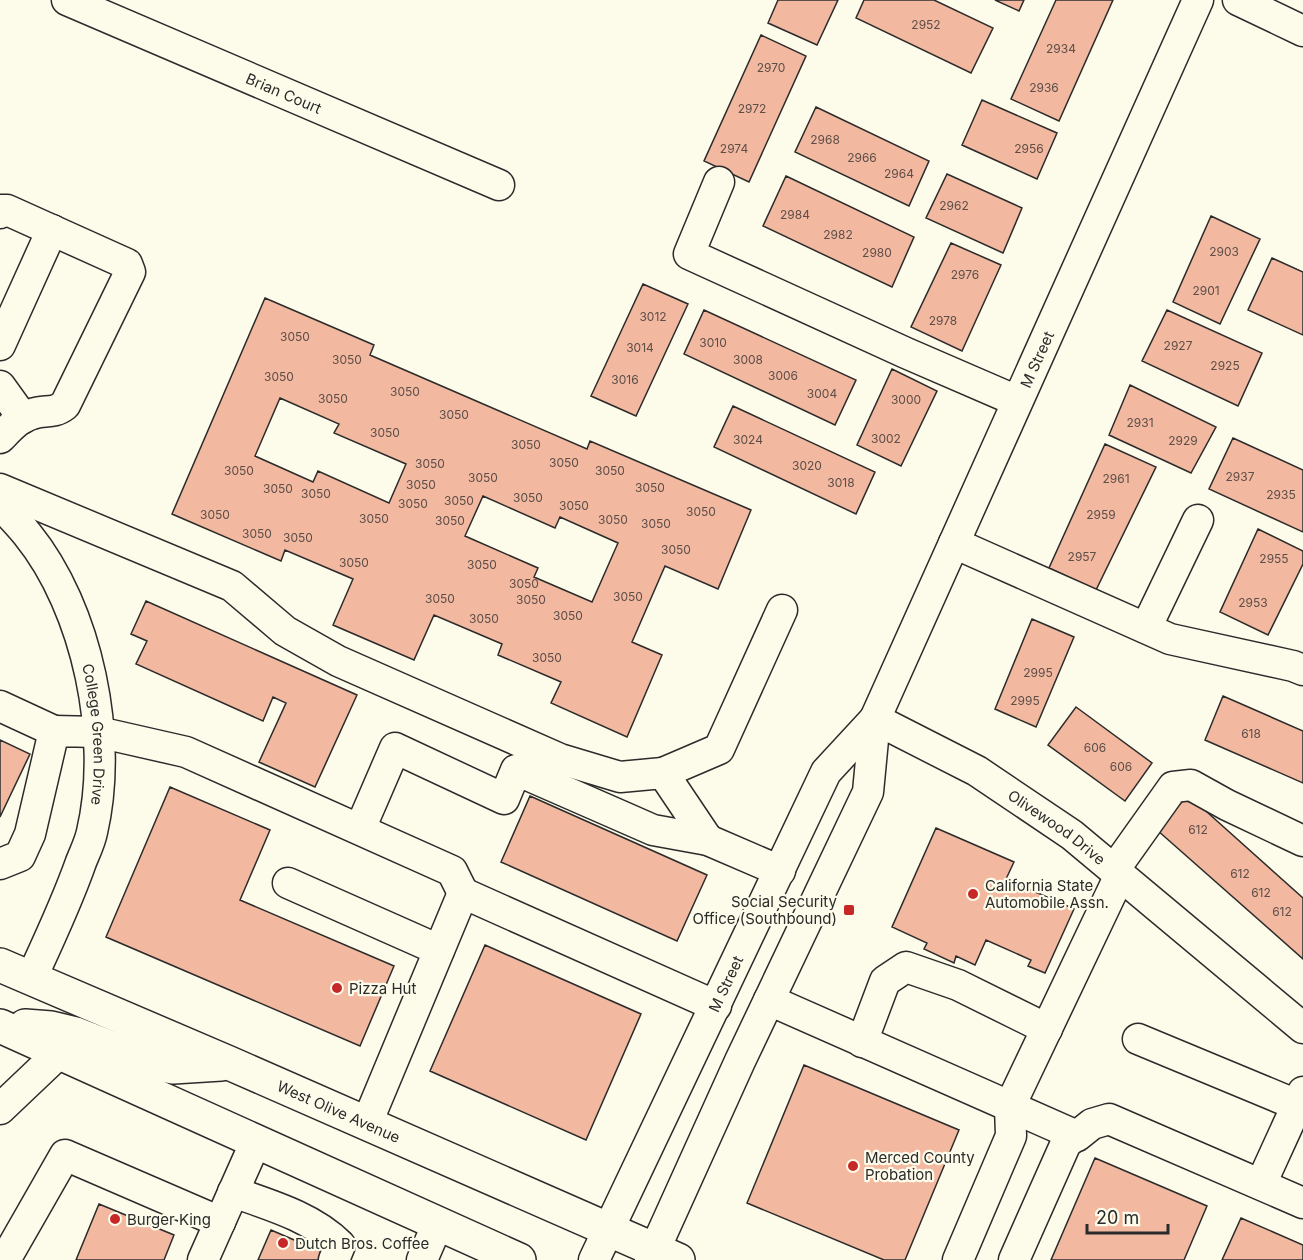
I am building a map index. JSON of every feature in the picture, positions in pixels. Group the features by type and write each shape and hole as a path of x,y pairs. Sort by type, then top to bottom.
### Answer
{"main road":[{"name":"West Olive Avenue","path":"0,965 609,1230 661,1257"},
{"path":"0,994 31,979"},
{"path":"0,1025 51,1028 68,1032 150,1063 172,1067 229,1063"},
{"path":"0,1025 519,1260"}],"street":[{"name":"Brian Court","path":"67,0 499,185"},
{"name":"M Street","path":"594,1260 826,772 875,719 1198,0"},
{"path":"1238,0 1303,31"},
{"path":"719,183 689,254 1017,401"},
{"path":"0,213 1,210 7,210 127,264 130,272 65,405 52,413 34,413 23,418 0,438"},
{"path":"0,345 52,230"},
{"path":"0,386 23,418"},
{"path":"2,506 232,586 285,631 338,661 560,759 620,777 663,773 719,748 782,610"},
{"name":"College Green Drive","path":"2,506 28,535 48,566 73,614 89,666 98,720 99,776 92,832 68,901 31,979"},
{"path":"1146,628 1198,519"},
{"path":"954,543 1170,639 1303,670"},
{"path":"0,706 54,731 98,732 186,752 452,871 463,893 716,1006"},
{"name":"M Street","path":"661,1257 769,1000 868,792 875,719"},
{"name":"Olivewood Drive","path":"875,719 977,771 1072,835 1299,1017"},
{"path":"0,864 20,856 30,834 54,731"},
{"path":"360,829 395,748 504,799 516,770 652,830 708,840 780,871"},
{"path":"663,773 708,840"},
{"path":"958,1260 1011,1136 1010,1106 1117,872 1173,787 1191,785 1303,841"},
{"path":"288,883 439,950"},
{"path":"367,1124 463,893"},
{"path":"862,1042 885,981 906,967 958,985 1047,1029"},
{"path":"769,1000 1076,1135"},
{"path":"1138,1039 1300,1099 1261,1184"},
{"path":"0,1109 59,1053"},
{"path":"1014,1260 1066,1143 1092,1124 1109,1119 1303,1203"},
{"path":"203,1260 256,1141"},
{"path":"5,1260 65,1155 220,1222"},
{"path":"233,1192 277,1208 331,1236 340,1245 334,1260"},
{"path":"422,1260 438,1223"}],"building":[{"path":"778,0 838,0 817,45 768,23"},
{"path":"864,0 934,0 993,28 971,73 856,18"},
{"path":"995,0 1024,0 1019,11"},
{"path":"1056,0 1113,0 1059,121 1011,99"},
{"path":"761,35 806,56 749,182 704,161"},
{"path":"982,100 1057,133 1037,179 962,145"},
{"path":"816,107 929,161 909,206 795,152"},
{"path":"947,174 1022,208 1003,253 926,218"},
{"path":"786,176 914,237 892,287 763,226"},
{"path":"1211,216 1260,239 1220,324 1173,302"},
{"path":"951,243 1001,265 962,351 911,327"},
{"path":"1272,258 1303,272 1303,335 1248,310"},
{"path":"643,284 688,304 636,416 591,396"},
{"path":"265,298 374,345 370,355 587,449 590,441 751,510 718,589 665,566 632,642 662,655 627,737 551,703 561,682 498,655 502,644 434,615 414,660 333,625 353,579 285,550 281,561 172,514","holes":["280,398 339,424 334,433 406,464 389,503 318,471 313,482 255,456","483,496 555,528 560,517 618,543 592,602 534,577 538,568 465,536"]},
{"path":"704,310 856,380 835,425 684,354"},
{"path":"1167,310 1262,353 1238,406 1142,361"},
{"path":"892,369 937,391 901,466 857,445"},
{"path":"1130,385 1216,427 1191,473 1109,435"},
{"path":"733,406 875,472 856,514 714,447"},
{"path":"1233,438 1303,470 1303,532 1209,489"},
{"path":"1105,444 1156,467 1096,590 1049,568"},
{"path":"1258,529 1303,551 1303,564 1268,635 1220,612"},
{"path":"146,601 357,695 315,787 259,762 286,703 273,697 263,721 136,664 147,641 131,634"},
{"path":"1032,619 1074,637 1036,727 995,709"},
{"path":"1223,696 1303,731 1303,783 1205,740"},
{"path":"1076,707 1152,763 1125,801 1048,745"},
{"path":"0,740 30,754 0,817"},
{"path":"170,787 270,830 240,900 394,966 360,1046 106,937"},
{"path":"1188,795 1303,898 1303,959 1157,830"},
{"path":"530,796 707,875 677,941 501,862"},
{"name":"California State Automobile Assn.","path":"936,828 1014,862 1006,879 1074,909 1045,973 1028,966 1031,960 986,940 975,965 956,956 954,963 924,949 927,943 892,927"},
{"path":"485,945 641,1014 586,1140 430,1071"},
{"name":"Merced County Probation","path":"804,1065 959,1130 905,1260 884,1260 747,1203"},
{"path":"1095,1158 1207,1206 1184,1260 1051,1260"},
{"name":"Burger King","path":"99,1204 174,1235 164,1260 76,1260"},
{"path":"1241,1218 1303,1245 1303,1260 1222,1260"},
{"name":"Dutch Bros. Coffee","path":"271,1230 329,1255 327,1260 258,1260"}],"place":[{"name":"California State Automobile Assn.","path":"973,894"},
{"name":"Social Security Office (Southbound)","path":"849,910"},
{"name":"Pizza Hut","path":"337,988"},
{"name":"Merced County Probation","path":"853,1166"},
{"name":"Burger King","path":"115,1219"},
{"name":"Dutch Bros. Coffee","path":"283,1243"}]}
